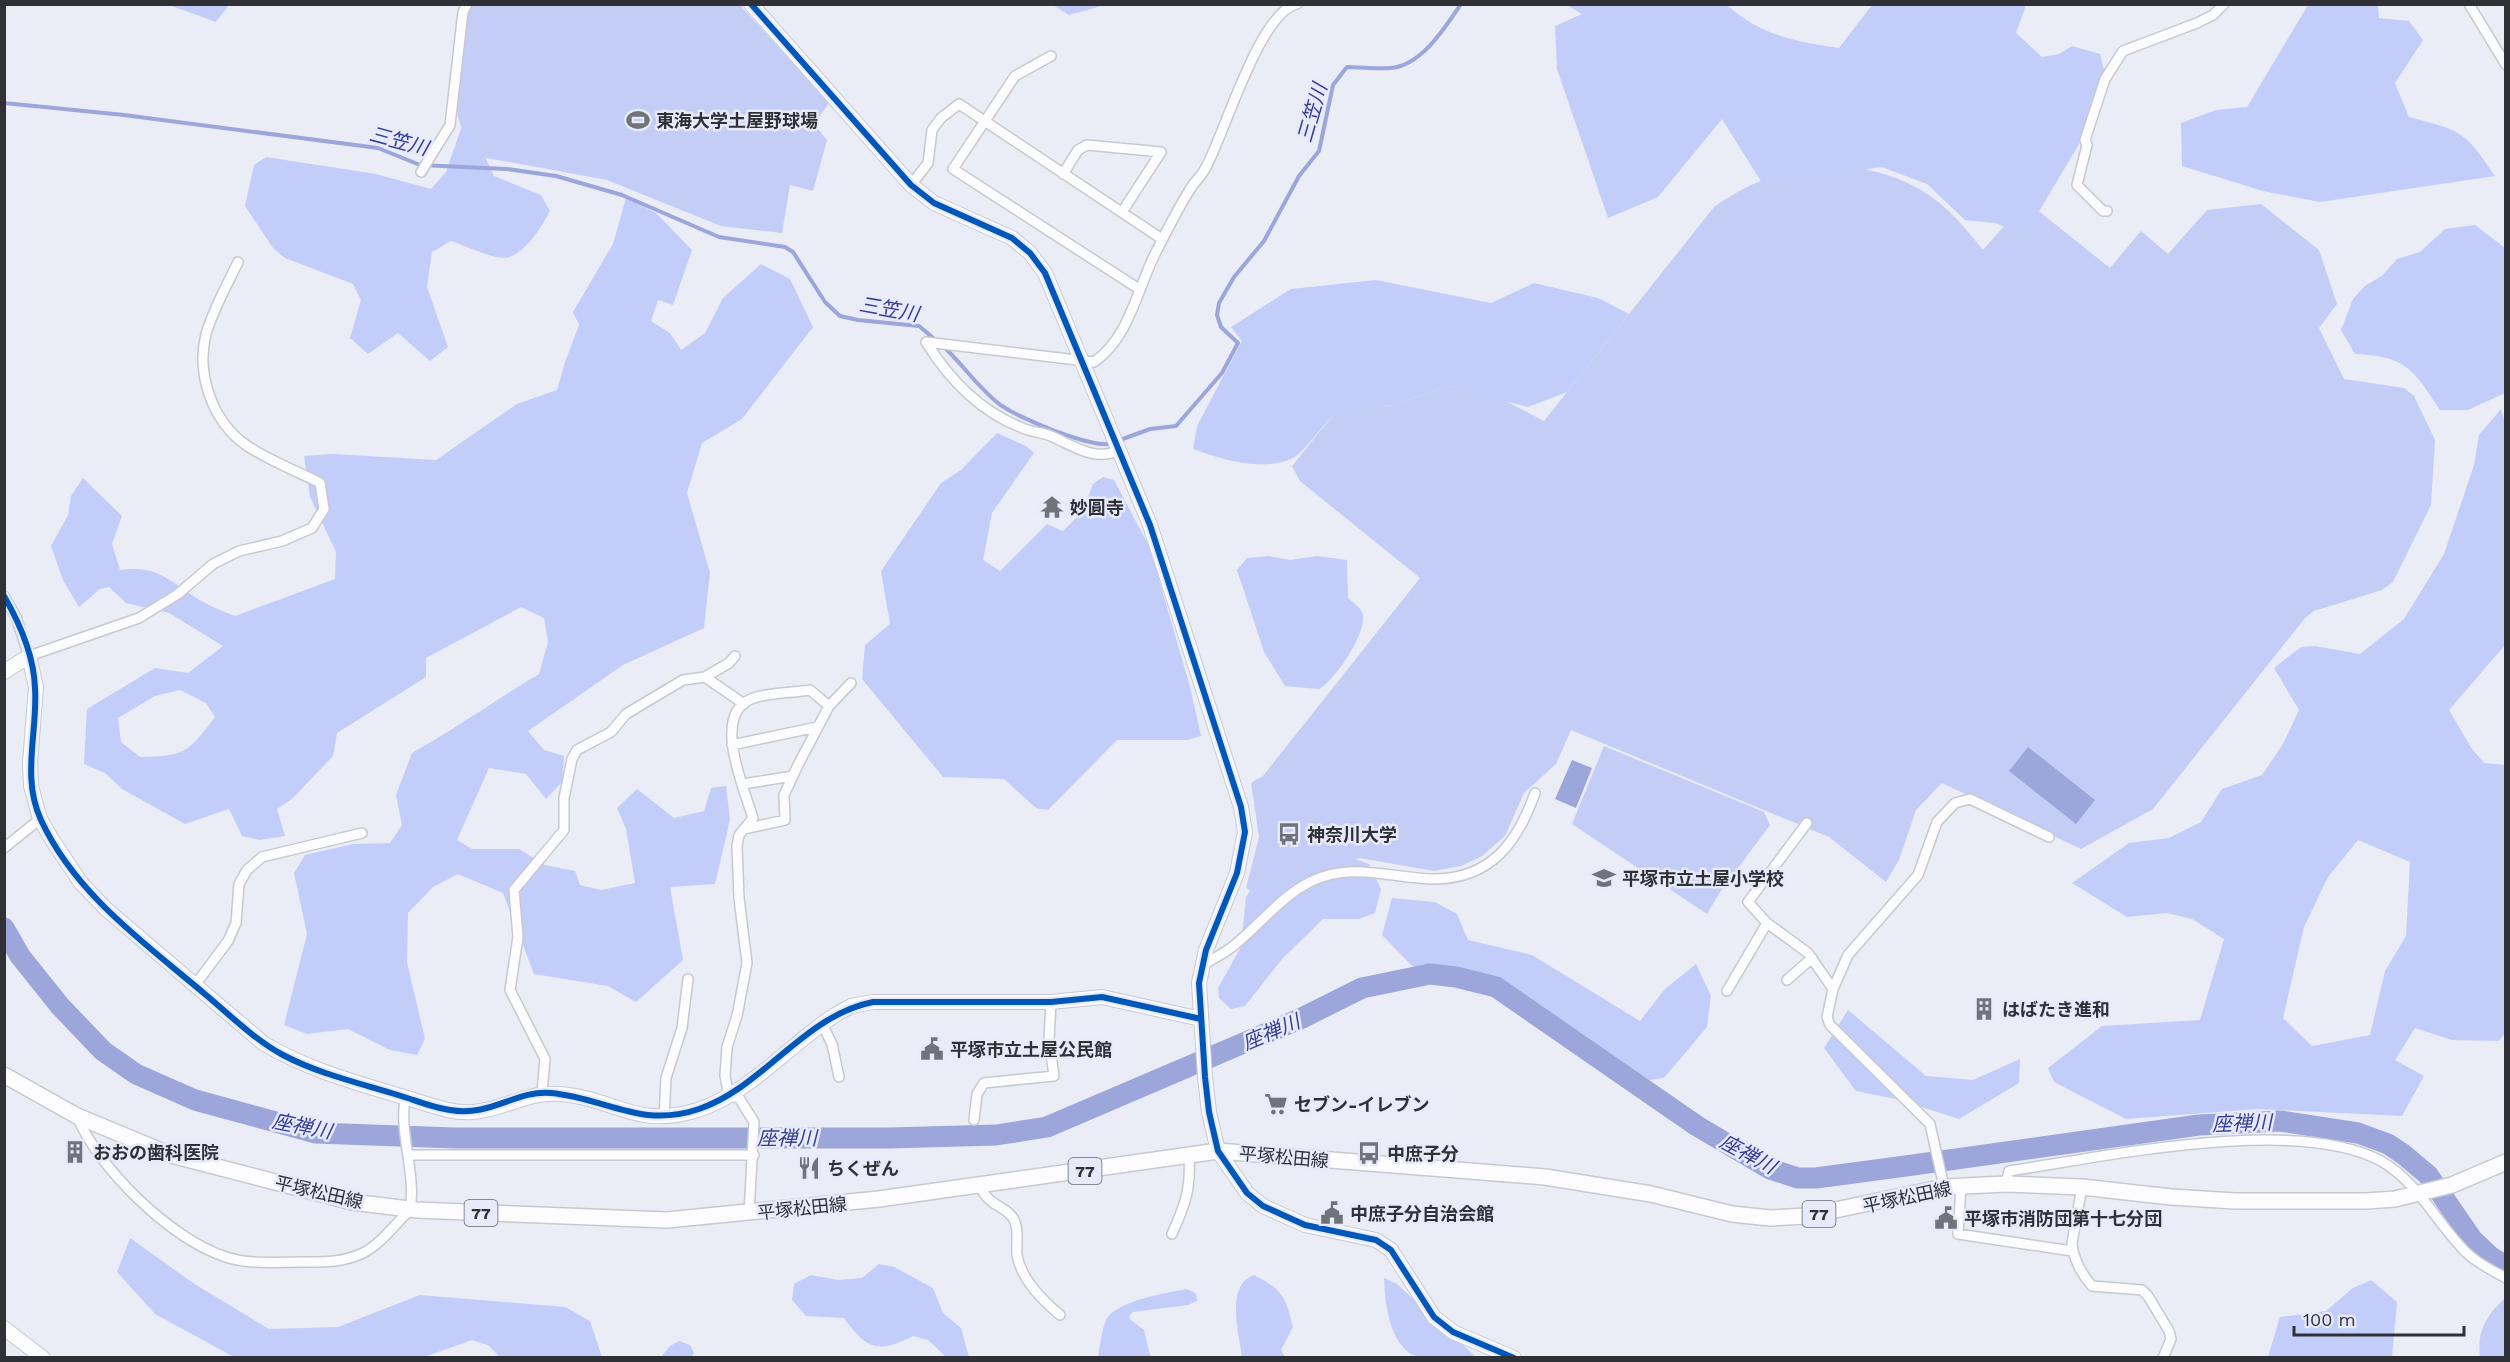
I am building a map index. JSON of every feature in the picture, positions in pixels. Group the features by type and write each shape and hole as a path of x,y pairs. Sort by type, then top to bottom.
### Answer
{"main road":[{"name":"平塚松田線","path":"4,1075 77,1116 171,1155 352,1202 410,1210 667,1220 749,1214 980,1186 1218,1151 1545,1177 1651,1194 1732,1214 1770,1218 1808,1216 1961,1185 2082,1187 2171,1197 2235,1201 2366,1201 2420,1194 2452,1185 2505,1162"}],"street":[{"path":"421,172 450,125 463,12 466,4"},
{"path":"751,4 911,185 934,203 1012,237 1030,253 1045,273 1120,450 1150,525 1175,601 1241,807 1245,832 1237,873 1201,966 1204,1073 1209,1112 1218,1151 1247,1193 1263,1206 1305,1226 1376,1240 1391,1250 1434,1317 1453,1332 1514,1358"},
{"path":"1120,450 1096,455 1083,453 1051,436 1023,429 995,416 967,393 938,362 926,342 1094,362 1108,353 1124,328 1138,289 1162,239 1190,189 1205,170 1251,63 1272,25 1286,8 1297,4"},
{"path":"2107,211 2103,211 2077,185 2087,145 2085,140 2105,79 2123,51 2197,23 2213,15 2224,4"},
{"path":"2469,4 2505,65"},
{"path":"1052,56 1015,76 953,170 1138,289"},
{"path":"911,185 928,163 932,130 941,118 958,104 1162,239"},
{"path":"1063,174 1078,150 1087,145 1161,152 1122,212"},
{"path":"4,672 29,656 139,618 178,594 213,564 239,551 282,542 312,528 324,509 320,483 263,456 243,443 216,411 207,390 202,360 206,333 238,262"},
{"path":"4,596 16,617 36,687 30,763 32,786 40,819 81,883 106,909 263,1043 281,1054 323,1072 446,1110 471,1113 542,1093 567,1095 639,1116 664,1118 699,1109 729,1096 822,1023 851,1006 873,1002 1051,1002 1102,997 1202,1019"},
{"path":"542,1093 545,1059 510,990 519,937 514,890 564,830 564,798 572,759 578,750 611,732 626,714 683,680 705,677 729,663 735,656"},
{"path":"705,677 744,704"},
{"path":"744,829 785,820 784,795 793,776 829,706 851,683"},
{"path":"729,1096 724,1076 727,1047 737,1016 747,963 739,898 737,846 744,829 753,818 732,745 731,728 744,704 750,699 810,690 829,706"},
{"path":"732,745 818,727"},
{"path":"742,784 793,776"},
{"path":"1201,966 1232,948 1308,883 1330,874 1381,871 1436,879 1467,874 1491,862 1511,845 1526,820 1535,793"},
{"path":"1944,1187 1930,1124 1889,1086 1830,1025 1827,1017 1833,989 1848,955 1918,875 1937,822 1954,803 1970,799 2049,837"},
{"path":"4,848 40,819"},
{"path":"1806,823 1748,902 1767,923 1787,936 1812,958 1833,989"},
{"path":"195,985 228,941 236,923 239,884 247,870 262,857 362,832"},
{"path":"1727,991 1767,923"},
{"path":"1787,980 1812,958"},
{"path":"664,1118 666,1078 682,1028 688,979"},
{"path":"974,1120 977,1094 984,1083 1054,1076 1049,1040 1051,1002"},
{"path":"822,1023 832,1044 838,1077"},
{"path":"729,1096 739,1098 755,1125 749,1214"},
{"path":"77,1116 84,1132 129,1188 162,1219 198,1245 224,1257 255,1262 338,1262 364,1252 410,1210 409,1153 403,1107 406,1098"},
{"path":"2006,1184 2009,1171 2149,1150 2287,1140 2330,1145 2360,1152 2398,1173 2420,1194 2461,1247 2478,1262 2505,1278"},
{"path":"409,1153 754,1153"},
{"path":"1172,1234 1185,1205 1191,1182 1189,1157"},
{"path":"1961,1185 1958,1234 2072,1251"},
{"path":"980,1186 985,1198 1009,1214 1015,1221 1017,1255 1023,1272 1047,1304 1060,1316"},
{"path":"2082,1187 2072,1251 2084,1277 2092,1286 2142,1290 2148,1296 2171,1338 2163,1358"},
{"path":"4,1328 43,1358"}],"shaded area":[{"name":"東海大学土屋野球場","path":"471,4 740,5 829,103 814,124 827,140 813,191 790,185 782,233 721,226 607,180 476,156 461,127 457,108 461,61"},
{"path":"169,5 229,5 216,22"},
{"path":"1053,5 1105,5 1069,15"},
{"path":"1567,5 1727,5 1752,24 1779,36 1839,48 1872,5 2026,5 2016,33 2042,57 2059,54 2072,46 2100,54 2105,74 2085,134 2025,235 1995,223 1965,220 1927,184 1882,167 1762,183 1722,119 1658,197 1608,218 1557,69 1555,26 1582,14"},
{"path":"2308,5 2378,5 2379,18 2409,21 2423,40 2395,83 2409,117 2460,134 2476,149 2495,176 2320,202 2263,191 2182,166 2181,123 2216,110 2247,107"},
{"path":"462,126 472,129 494,176 541,195 550,211 532,239 512,256 505,258 494,256 451,241 432,252 427,287 448,347 430,361 398,333 368,354 350,338 361,300 353,284 285,258 273,248 245,206 254,165 266,157 376,174 431,189 446,172"},
{"path":"1838,164 1885,174 1921,190 1951,214 1983,250 2026,201 2110,268 2141,231 2168,254 2207,210 2261,204 2319,250 2337,304 2319,328 2344,379 2404,388 2414,396 2435,440 2431,505 2393,582 2382,590 2314,611 2305,618 2153,809 2081,849 1942,783 1916,810 1899,860 1886,882 1829,837 1571,730 1556,764 1524,793 1505,836 1482,856 1461,866 1434,871 1360,858 1316,867 1268,902 1246,888 1259,837 1251,783 1263,776 1420,578 1300,481 1292,466 1338,409 1393,405 1448,386 1500,398 1544,421 1714,207 1745,188 1773,177"},
{"path":"626,198 656,213 692,250 673,305 658,300 651,321 670,333 681,350 705,333 723,298 761,264 790,279 813,327 742,419 702,443 687,493 710,573 704,628 623,665 528,731 544,750 564,756 562,782 546,799 526,774 489,768 457,840 472,849 519,849 545,865 575,871 580,885 601,890 635,883 626,829 617,808 637,789 674,818 704,811 711,788 726,786 730,820 715,884 670,887 683,960 636,1002 608,986 534,974 503,893 458,874 433,887 408,913 407,962 425,1039 417,1055 390,1050 348,1029 307,1034 284,1025 307,934 294,873 305,855 353,844 390,843 402,825 396,795 412,753 539,674 548,642 544,618 521,607 426,658 426,677 337,733 333,756 293,798 277,809 285,836 260,840 242,836 229,809 185,824 122,789 105,773 84,764 87,709 155,668 188,673 223,646 169,613 126,603 109,587 100,589 79,607 63,580 51,546 68,515 71,496 83,478 122,516 112,544 120,570 146,570 156,573 205,603 235,616 335,579 336,552 310,497 304,456 332,454 436,460 517,404 557,390 579,325 573,312 613,244","holes":["180,690 206,703 215,717 198,738 184,750 167,755 140,757 121,742 118,718 155,696"]},
{"path":"2475,225 2505,248 2505,393 2468,410 2440,410 2423,385 2407,368 2386,358 2355,354 2341,330 2353,299 2365,286 2383,275 2397,259 2420,252 2445,229"},
{"path":"1376,280 1491,303 1534,283 1598,298 1629,314 1567,392 1528,407 1448,386 1393,405 1338,410 1297,455 1281,462 1243,463 1193,449 1197,426 1242,341 1231,327 1291,289"},
{"path":"2501,409 2506,426 2505,645 2449,710 2472,749 2484,763 2505,765 2505,1033 2499,1041 2452,1040 2415,1028 2395,1060 2424,1076 2402,1116 2258,1109 2126,1119 2054,1082 2048,1068 2102,1026 2200,1020 2224,939 2192,919 2167,913 2127,917 2072,883 2129,843 2169,838 2201,822 2222,789 2262,775 2283,744 2299,710 2274,668 2301,647 2315,646 2360,654 2404,619 2444,554 2474,465 2479,435","holes":["2358,840 2410,862 2406,936 2385,971 2370,1035 2312,1046 2283,1018 2304,927 2328,877"]},
{"path":"997,433 1026,446 1034,453 992,513 983,560 1000,571 1047,524 1063,531 1083,511 1093,484 1103,477 1114,480 1150,548 1190,687 1201,736 1187,740 1117,740 1048,810 1036,808 1004,779 943,777 862,679 865,645 890,624 881,571 941,483 961,470"},
{"path":"1269,556 1290,560 1317,556 1347,560 1348,598 1362,612 1361,630 1341,666 1319,689 1285,686 1264,652 1237,570 1247,558"},
{"path":"1604,746 1764,812 1770,825 1720,892 1707,914 1572,824"},
{"path":"2028,747 2095,800 2076,824 2009,771"},
{"path":"1572,760 1592,768 1576,808 1555,799"},
{"path":"1343,855 1369,864 1381,889 1375,913 1359,919 1323,919 1282,959 1245,1006 1231,1009 1219,998 1218,988 1241,947 1246,897 1253,887 1263,883 1282,892 1304,871"},
{"path":"1392,898 1435,902 1457,914 1468,940 1532,955 1640,1021 1665,989 1696,964 1711,996 1707,1027 1664,1078 1642,1081 1592,1055 1507,998 1459,985 1412,966 1382,935"},
{"path":"1848,1010 1926,1076 1973,1080 2020,1059 2019,1083 1959,1119 1900,1100 1856,1091 1824,1048"},
{"path":"130,1238 193,1283 269,1329 338,1327 420,1295 565,1307 590,1321 602,1357 500,1357 488,1345 472,1340 424,1357 234,1357 155,1314 117,1272"},
{"path":"879,1264 894,1267 933,1288 943,1313 961,1328 969,1357 946,1357 928,1340 913,1336 891,1345 874,1345 859,1336 844,1318 806,1316 792,1300 794,1284 811,1275 838,1280 862,1278"},
{"path":"1254,1275 1277,1290 1288,1308 1293,1327 1281,1350 1285,1357 1242,1357 1237,1324 1237,1299 1239,1289 1245,1280"},
{"path":"1384,1278 1397,1284 1476,1357 1427,1359 1415,1356 1406,1350 1399,1342 1390,1322"},
{"path":"2371,1280 2397,1302 2392,1357 2268,1357 2280,1317 2326,1311 2353,1288"},
{"path":"1186,1289 1196,1293 1197,1301 1188,1305 1133,1312 1129,1316 1144,1330 1150,1355 1154,1357 1098,1357 1104,1325 1114,1311 1144,1298"},
{"path":"2505,1298 2505,1357 2480,1357 2480,1339 2484,1324"},
{"path":"679,1341 690,1345 694,1353 692,1357 661,1357 670,1346"}],"waterway":[{"name":"三笠川","path":"1120,440 1150,429 1176,426 1222,373 1238,343 1221,327 1217,315 1219,303 1234,277 1264,241 1299,176 1319,151 1333,85 1347,67 1390,68 1412,61 1431,44 1461,4"},
{"name":"三笠川","path":"4,103 124,115 378,148 420,165 507,169 556,176 622,195 719,237 785,247 793,252 825,302 840,316 919,326 938,342"},
{"name":"三笠川","path":"944,347 984,390 1007,409 1073,437 1090,442 1113,443"},
{"name":"座禅川","path":"4,928 20,956 60,1006 103,1051 136,1074 195,1100 316,1133 454,1138 889,1138 996,1135 1047,1127 1302,1018 1362,988 1430,974 1456,977 1496,987 1697,1126 1770,1169 1798,1178 1816,1178 2199,1125 2280,1121 2358,1133 2388,1144 2428,1175 2472,1239 2491,1257 2506,1266"}],"cycle path":[{"path":"751,4 911,185 934,203 1012,238 1030,253 1045,273 1150,525 1241,807 1245,832 1237,873 1206,950 1199,983 1205,1077 1209,1112 1218,1151 1247,1193 1263,1206 1305,1225 1376,1240 1391,1250 1434,1317 1453,1332 1514,1358"},
{"path":"4,596 20,628 32,664 35,688 32,787 41,820 55,847 92,894 114,916 243,1027 283,1055 325,1073 450,1110 478,1110 526,1095 551,1093 659,1116 699,1109 722,1099 744,1085 804,1036 825,1022 848,1010 873,1002 1051,1002 1102,997 1201,1019"}],"place":[{"name":"東海大学土屋野球場","path":"638,120"},
{"name":"妙圓寺","path":"1052,507"},
{"name":"神奈川大学","path":"1289,834"},
{"name":"平塚市立土屋小学校","path":"1604,878"},
{"name":"はばたき進和","path":"1984,1009"},
{"name":"平塚市立土屋公民館","path":"932,1049"},
{"name":"セブン-イレブン","path":"1276,1104"},
{"name":"おおの歯科医院","path":"75,1152"},
{"name":"中庶子分","path":"1369,1153"},
{"name":"ちくぜん","path":"809,1168"},
{"name":"中庶子分自治会館","path":"1332,1213"},
{"name":"平塚市消防団第十七分団","path":"1946,1218"}]}
